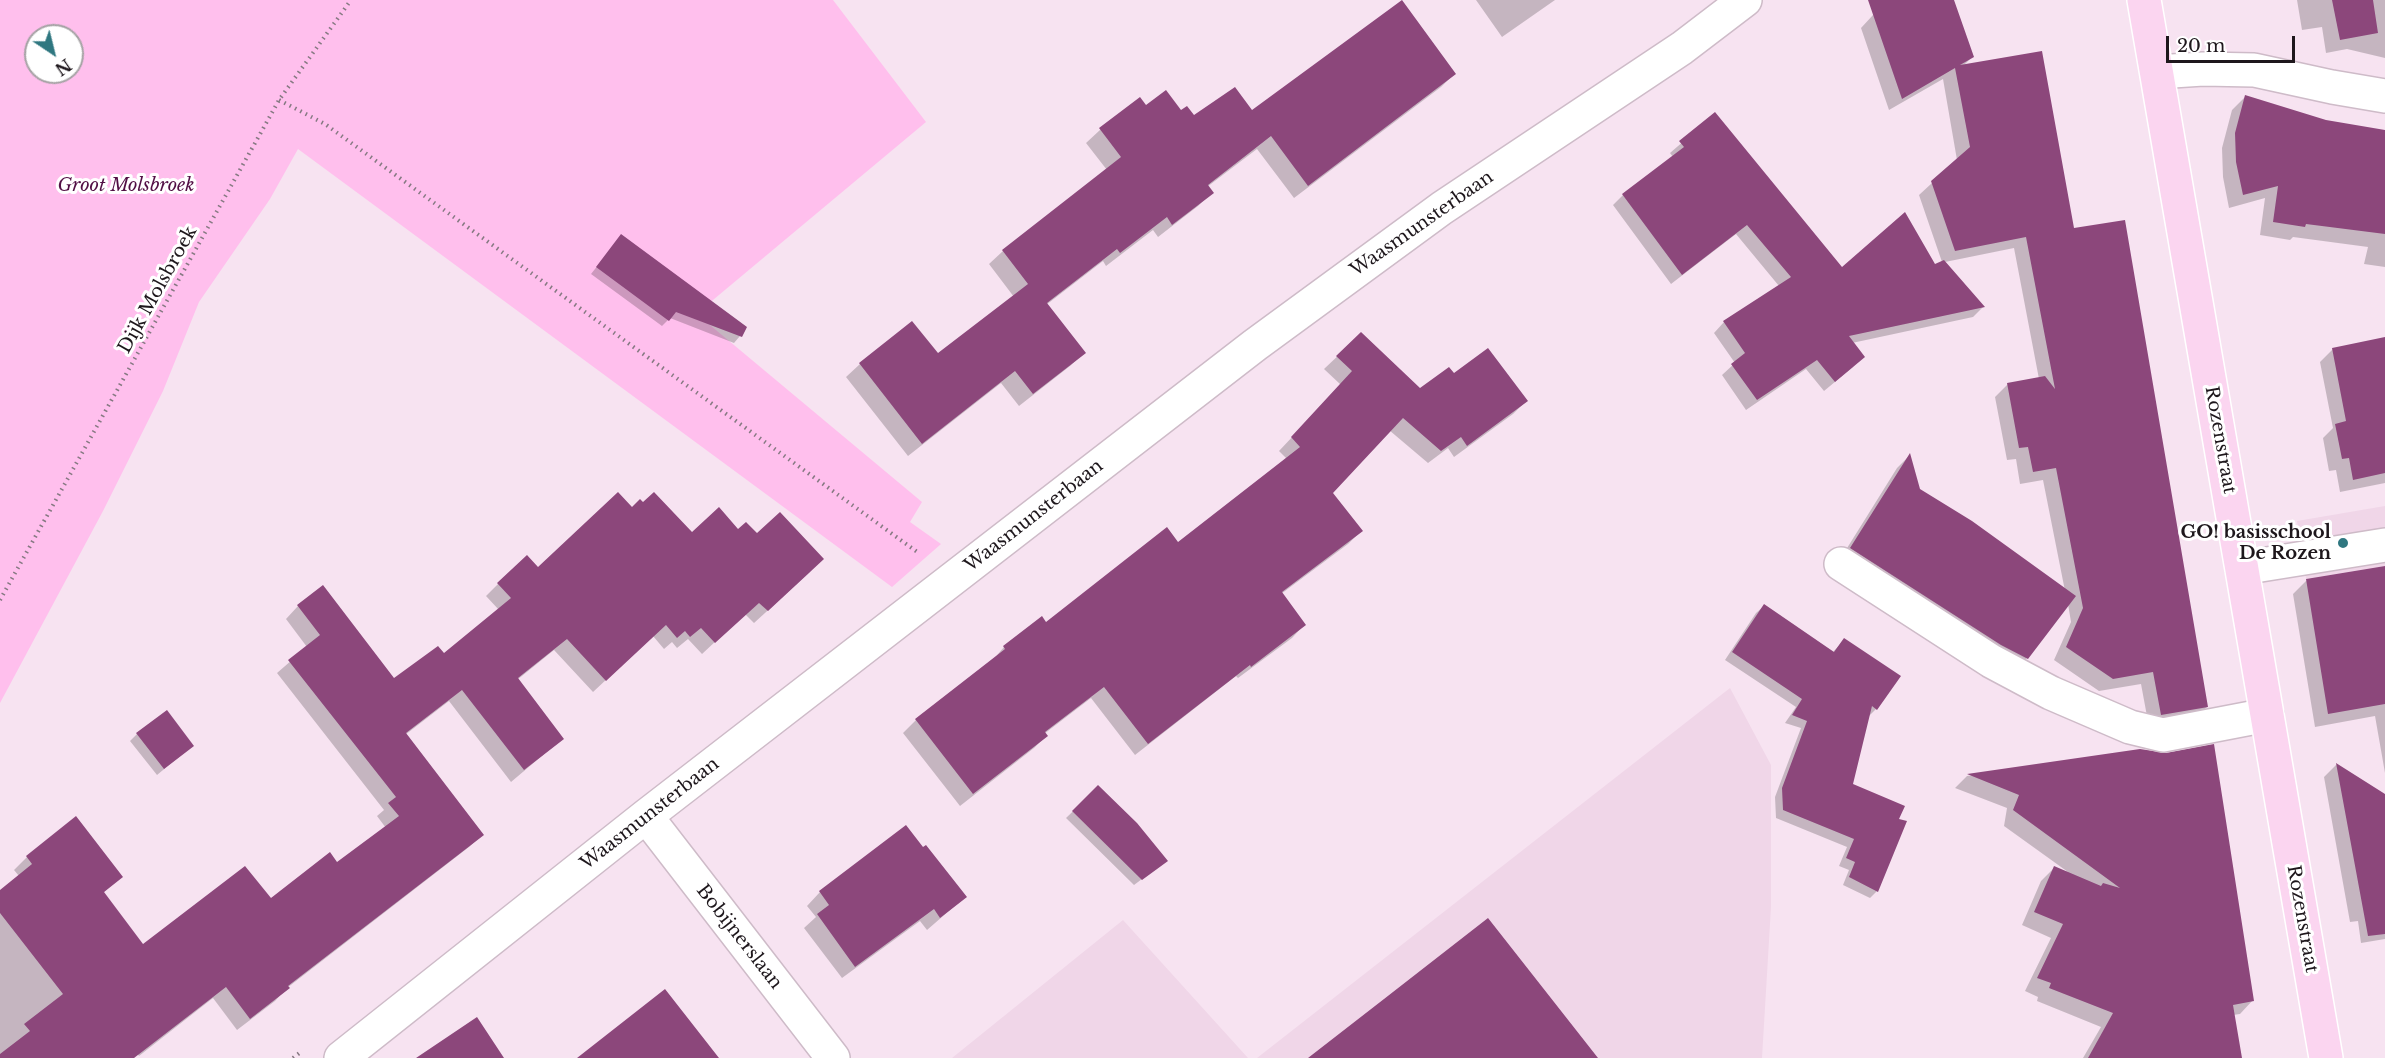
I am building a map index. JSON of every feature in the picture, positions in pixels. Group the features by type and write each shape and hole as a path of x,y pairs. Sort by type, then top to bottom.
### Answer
{"main road":[{"name":"Rozenstraat","path":"2144,0 2326,1058"}],"street":[{"name":"Waasmunsterbaan","path":"341,1058 646,816 1255,345 1432,215 1682,48 1745,0"},
{"path":"2157,72 2203,69 2254,70 2385,96"},
{"path":"2242,568 2385,545"},
{"path":"1841,564 1991,661 2051,693 2130,727 2163,735 2267,715"},
{"name":"Bobijnerslaan","path":"646,816 833,1058"}],"path":[{"name":"Dijk Molsbroek","path":"0,600 279,100 351,0"},
{"path":"279,100 325,124 933,563 956,576"}],"shaded area":[{"name":"GO! basisschool De Rozen","path":"2385,506 2385,566 2306,579 2297,521"},
{"path":"1730,688 1771,765 1771,907 1762,1058 1257,1058"},
{"path":"1123,920 1248,1058 952,1058"}],"green space":[{"name":"Groot Molsbroek","path":"0,0 833,0 926,122 695,315 710,325 922,502 910,522 941,544 892,587 298,149 270,199 199,302 163,391 103,511 0,703"}],"building":[{"path":"1402,0 1456,74 1308,186 1271,136 1208,185 1214,193 1172,225 1167,217 1120,253 1117,249 1047,303 1086,353 1033,394 1015,371 922,444 859,363 912,321 938,353 1028,284 1002,250 1121,157 1099,128 1140,97 1146,105 1166,90 1181,110 1187,106 1194,115 1235,87 1252,110"},
{"path":"1868,0 1954,0 1974,57 1960,65 2042,51 2074,228 2125,220 2208,707 2161,715 2153,672 2113,679 2066,647 2083,608 2056,468 2033,472 2028,447 2019,448 2007,383 2045,376 2055,389 2026,237 1955,251 1931,181 1970,147 1955,68 1902,99"},
{"path":"2332,0 2373,0 2378,33 2340,40"},
{"path":"2245,95 2326,120 2385,130 2385,234 2273,222 2278,186 2243,195 2236,162 2235,133"},
{"path":"1715,112 1842,267 1905,212 1935,264 1944,260 1985,307 1849,336 1865,357 1835,382 1817,360 1757,400 1731,364 1745,353 1723,321 1791,277 1747,225 1682,275 1622,194 1684,147 1679,141"},
{"path":"621,234 747,327 742,337 676,312 669,321 596,267"},
{"path":"1361,332 1420,388 1449,367 1454,373 1488,348 1528,401 1467,446 1461,437 1441,451 1403,418 1333,493 1363,531 1282,592 1306,625 1148,744 1104,687 1045,732 1048,736 973,794 915,719 1005,649 1003,646 1042,616 1046,622 1167,527 1178,542 1300,447 1291,437 1352,371 1336,356"},
{"path":"2385,337 2385,473 2353,480 2349,458 2342,459 2335,424 2346,421 2332,348"},
{"path":"1910,453 1920,489 1972,521 2076,596 2028,659 2001,645 1850,548"},
{"path":"618,492 632,507 640,499 643,502 654,492 692,532 719,507 738,529 746,522 757,533 780,512 824,559 768,611 759,603 715,643 701,628 690,637 685,631 677,638 666,625 606,681 567,639 518,678 564,739 524,770 462,690 406,733 484,835 288,986 290,988 250,1019 226,987 134,1058 0,1058 0,1054 30,1031 24,1024 63,994 0,913 0,890 32,864 26,856 76,816 123,877 104,892 143,944 245,866 271,898 330,852 337,862 399,816 388,803 396,797 288,660 320,635 297,605 323,585 394,678 438,646 444,653 511,598 497,583 527,555 538,567"},
{"path":"2385,566 2385,704 2328,714 2306,579"},
{"path":"1764,604 1834,652 1844,638 1901,676 1877,710 1872,706 1853,784 1905,806 1899,819 1907,821 1878,892 1849,877 1855,862 1846,858 1854,839 1783,810 1782,788 1807,721 1792,715 1802,699 1732,652"},
{"path":"167,710 194,746 164,769 136,733"},
{"path":"2214,744 2254,1001 2233,1005 2242,1058 2088,1058 2113,1013 2049,988 2051,983 2037,978 2063,924 2034,912 2054,866 2101,886 2103,883 2120,888 2013,810 2019,795 1967,774 2140,749 2166,753"},
{"path":"2336,763 2385,794 2385,934 2368,936"},
{"path":"1098,785 1137,823 1168,861 1142,880 1072,811"},
{"path":"906,825 923,847 926,845 967,897 940,918 934,909 855,967 817,914 829,905 819,891"},
{"path":"1488,918 1598,1058 1308,1058 1384,999"},
{"path":"665,989 719,1058 577,1058"},
{"path":"477,1017 504,1058 416,1058"}],"place":[{"name":"GO! basisschool De Rozen","path":"2343,543"}]}
